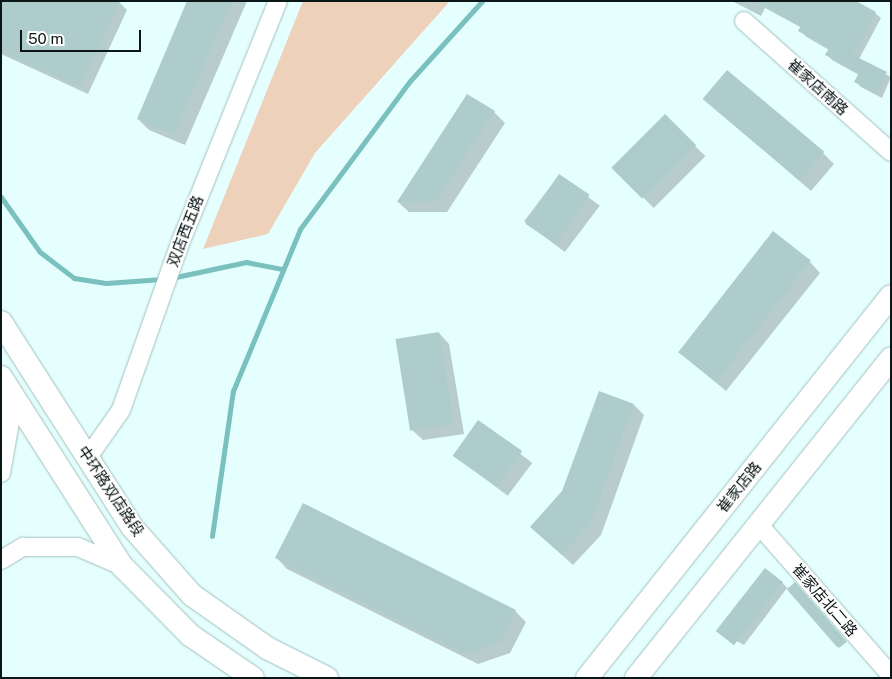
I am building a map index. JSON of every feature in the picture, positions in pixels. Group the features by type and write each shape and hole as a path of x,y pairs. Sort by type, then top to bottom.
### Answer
{"main road":[{"name":"崔家店路","path":"587,678 891,296"},
{"name":"中环路双店路段","path":"1,322 132,528 192,595 267,648 327,678"},
{"path":"636,678 891,358"},
{"name":"中环路双店路段","path":"1,377 122,566 190,635 253,678"}],"street":[{"name":"双店西五路","path":"88,457 121,410 181,241 278,1"},
{"name":"崔家店南路","path":"744,21 891,152"},
{"path":"1,377 10,422 1,473"},
{"name":"崔家店北二路","path":"759,525 891,675"},
{"path":"1,560 23,547 78,547 122,566"}],"shaded area":[{"path":"303,1 450,1 315,153 268,234 203,249"}],"building":[{"path":"1,1 120,1 80,87 1,51"},
{"path":"187,1 232,1 174,135 137,119"},
{"path":"756,1 856,1 876,12 853,55 887,72 876,93 854,82 859,73 825,55 829,48 798,31 801,26"},
{"path":"727,70 824,152 800,181 703,99"},
{"path":"467,94 495,111 436,201 397,202"},
{"path":"665,114 696,145 642,199 611,168"},
{"path":"559,174 590,195 556,244 525,224"},
{"path":"773,231 811,261 716,382 678,352"},
{"path":"439,332 454,424 410,431 396,339"},
{"path":"599,391 634,404 590,524 562,555 530,527 562,491"},
{"path":"478,420 522,451 497,487 453,456"},
{"path":"303,503 516,610 500,642 466,654 275,558"},
{"path":"765,568 783,582 734,645 716,631"},
{"path":"795,582 846,640 837,647 787,589"}],"waterway":[{"path":"212,536 233,391 300,229 410,81 482,1"},
{"path":"1,197 40,252 74,278 106,283 163,279"},
{"path":"171,278 246,262 281,269"}]}
